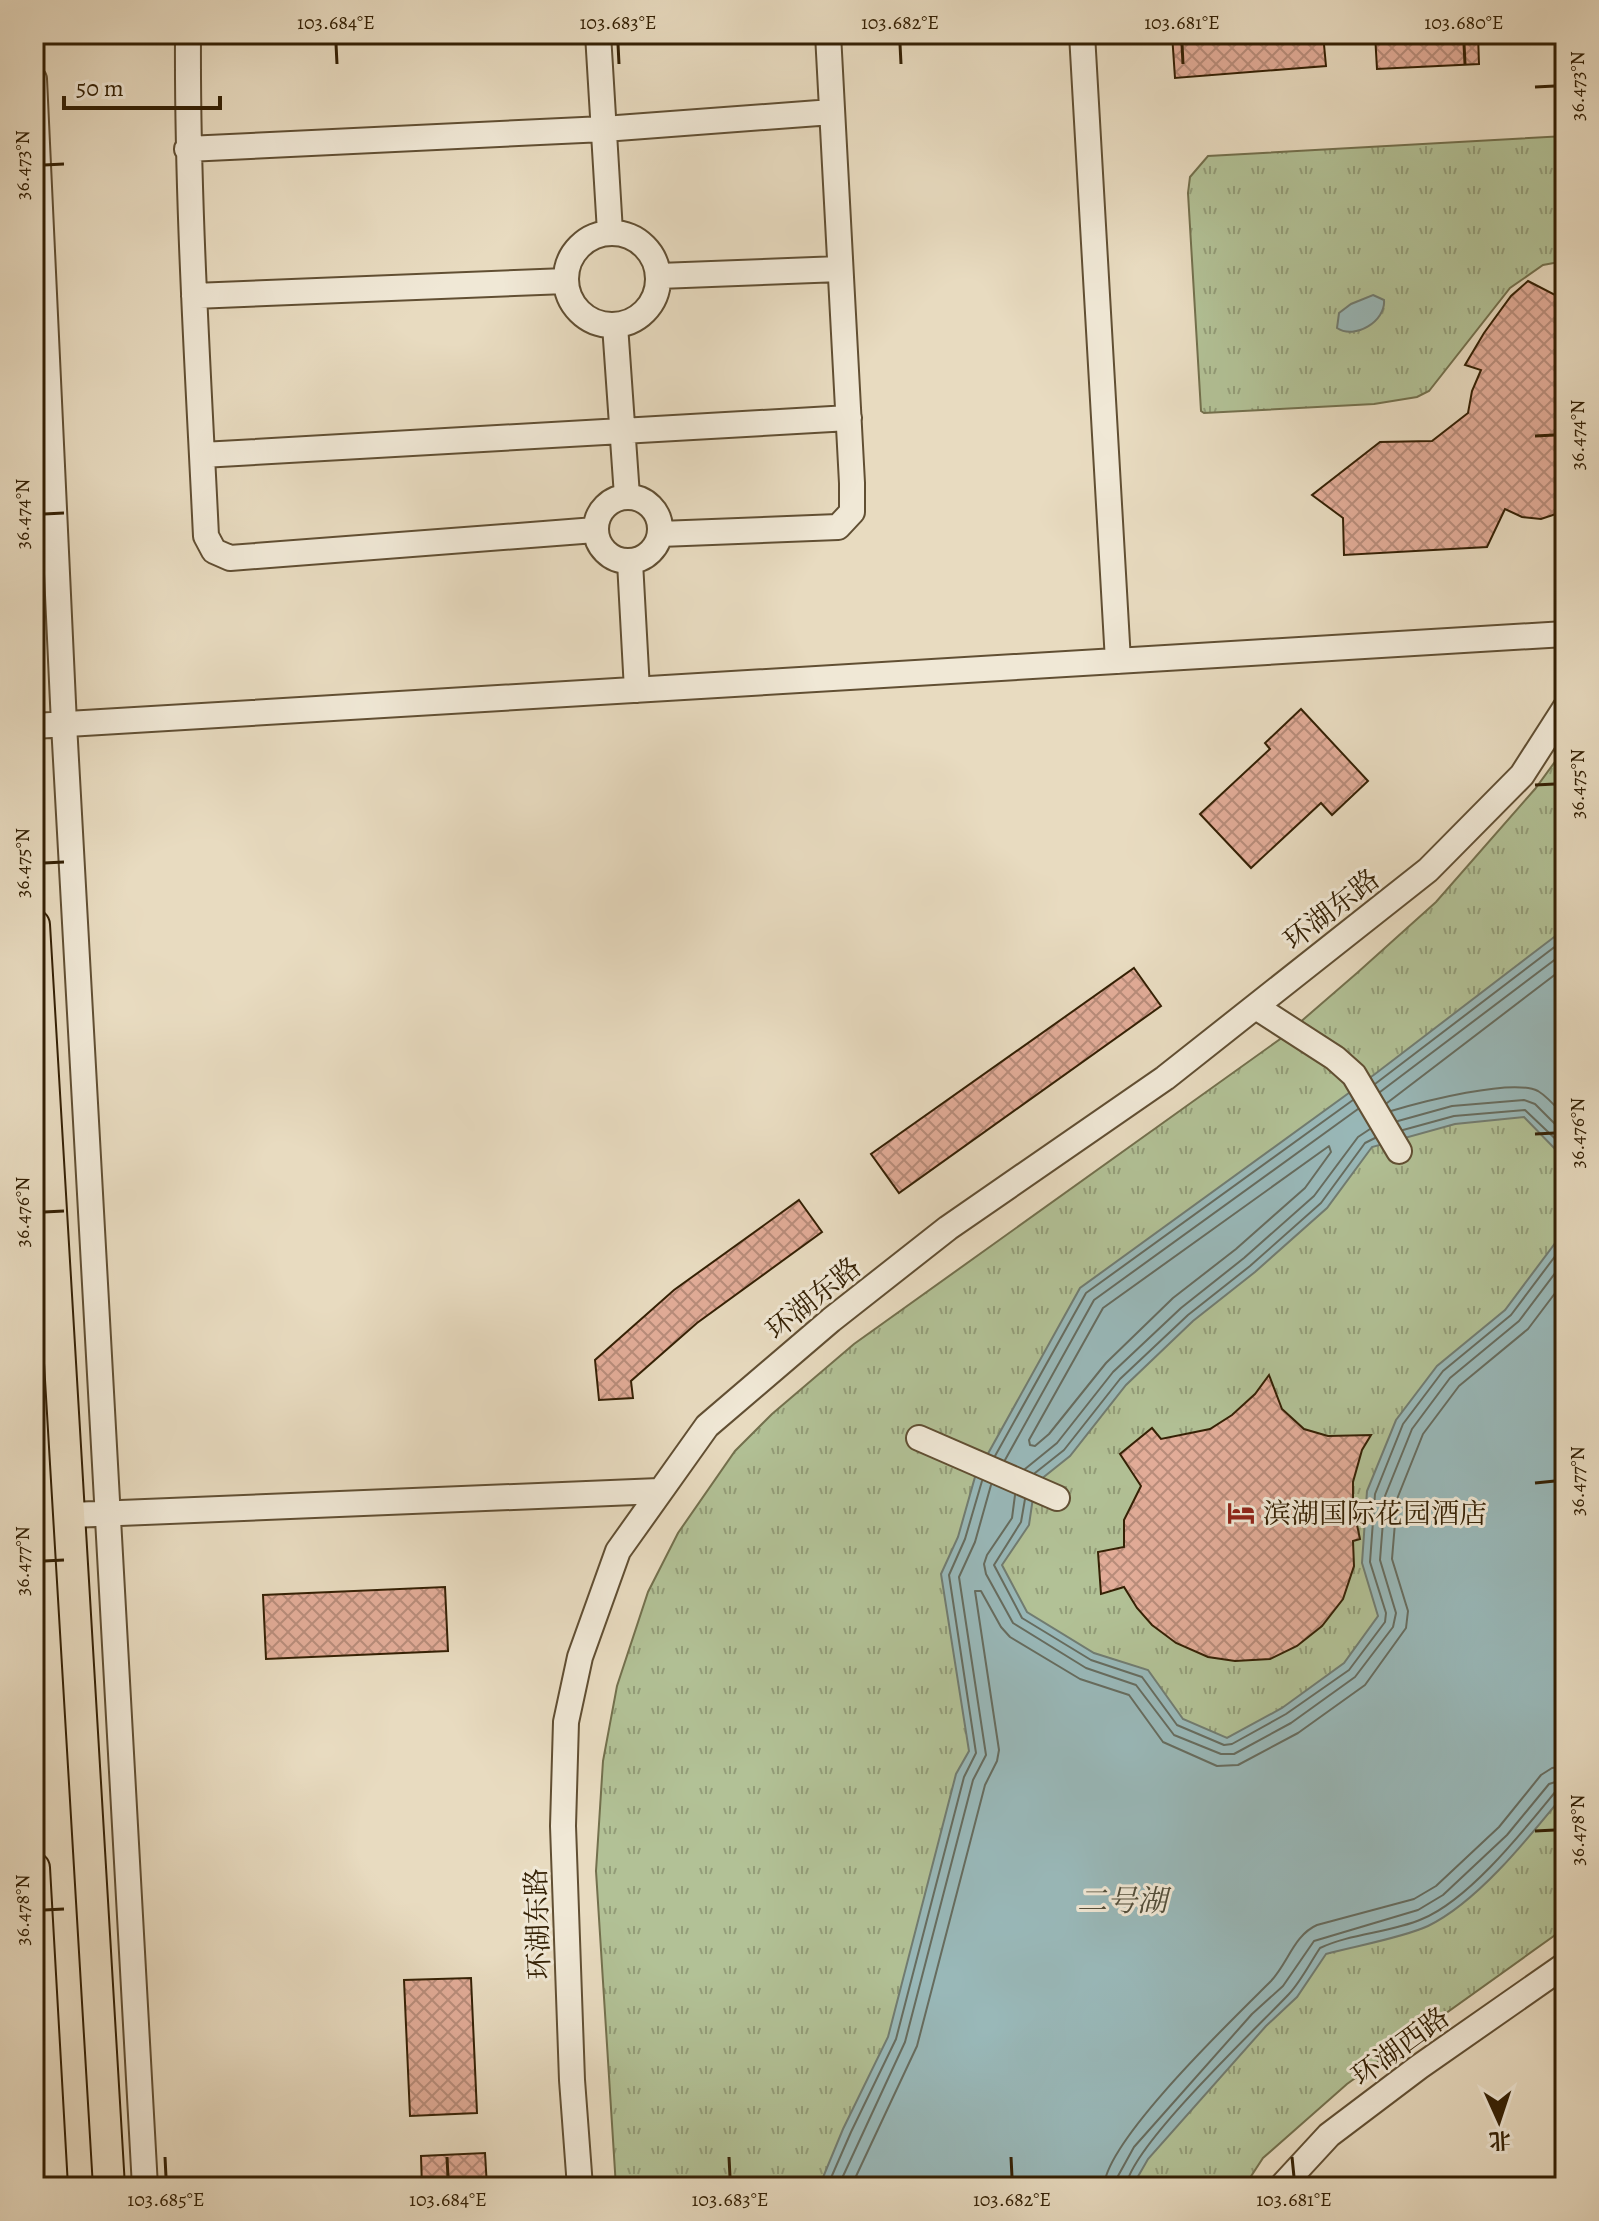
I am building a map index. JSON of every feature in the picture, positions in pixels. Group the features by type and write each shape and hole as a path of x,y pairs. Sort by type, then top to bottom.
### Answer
{"main road":[{"path":"34,925 109,2187"},
{"path":"34,1868 52,2187"}],"street":[{"path":"188,34 187,149 206,536 214,551 230,558 595,530"},
{"path":"598,34 610,232"},
{"path":"660,534 838,527 852,512 828,34"},
{"path":"1082,34 1118,661"},
{"path":"34,79 64,724 145,2187"},
{"path":"187,149 604,129 832,112"},
{"path":"610,232 622,233 644,244 651,253 659,276 654,299 647,309 627,323 615,325 603,324 581,313 573,304 566,281 571,257 578,248 598,234 610,232"},
{"path":"659,276 840,269"},
{"path":"194,296 566,281"},
{"path":"615,325 627,496"},
{"path":"202,455 849,418"},
{"path":"627,496 637,498 654,509 659,518 660,534 656,547 649,555 630,562 610,556 597,540 595,530 597,520 608,503 627,496"},
{"path":"630,562 637,690"},
{"path":"34,726 1565,634"},
{"name":"环湖东路","path":"580,2187 572,2080 563,1826 566,1722 580,1657 618,1551 707,1426 831,1320 948,1228 1165,1078 1428,870 1522,775 1565,708"},
{"path":"1256,1007 1335,1058 1354,1075 1399,1151"},
{"path":"919,1438 1057,1498"},
{"path":"71,1515 659,1491"},
{"name":"环湖西路","path":"1281,2187 1329,2135 1419,2067 1565,1965"}],"green space":[{"path":"1565,136 1565,261 1543,265 1510,288 1429,391 1417,397 1374,404 1201,411 1188,193 1190,177 1208,156"},
{"path":"1565,748 1565,1928 1347,2084 1263,2158 1244,2187 616,2187 596,1871 603,1761 617,1686 648,1592 678,1533 735,1451 772,1414 854,1344 1283,1037 1357,973 1436,902 1535,789"}],"water":[{"path":"1373,295 1384,300 1375,321 1352,332 1337,328 1339,313"},
{"name":"二号湖","path":"1562,931 1565,932 1565,1194 1559,1153 1524,1117 1455,1124 1372,1147 1327,1208 1255,1272 1193,1321 1126,1385 1070,1456 1035,1484 1029,1525 1002,1565 1027,1612 1094,1653 1148,1670 1183,1719 1227,1738 1282,1708 1344,1663 1378,1616 1362,1563 1367,1491 1396,1420 1437,1366 1505,1310 1565,1230 1565,1793 1502,1867 1447,1915 1405,1934 1326,1954 1297,1997 1266,2026 1148,2159 1132,2187 819,2187 843,2129 888,2037 956,1774 969,1751 941,1574 958,1537 975,1477 1080,1288 1375,1074"}],"building":[{"path":"1172,34 1323,34 1326,66 1175,78"},
{"path":"1375,34 1478,34 1479,64 1377,69"},
{"path":"1528,281 1565,300 1565,511 1541,519 1522,517 1505,509 1487,547 1344,555 1343,518 1312,495 1380,442 1432,441 1468,413 1472,391 1481,370 1465,365 1511,296"},
{"path":"1301,709 1368,781 1332,815 1321,803 1251,868 1200,814 1270,749 1265,743"},
{"path":"1134,968 1161,1006 899,1193 871,1154"},
{"path":"799,1200 822,1232 697,1323 631,1381 633,1398 599,1400 595,1360 674,1290"},
{"name":"滨湖国际花园酒店","path":"1269,1375 1282,1409 1304,1429 1328,1436 1371,1435 1362,1450 1353,1482 1353,1506 1360,1539 1353,1541 1354,1566 1343,1599 1322,1626 1297,1646 1270,1659 1235,1661 1208,1657 1176,1643 1152,1625 1124,1587 1101,1594 1098,1552 1124,1547 1124,1520 1141,1486 1120,1454 1152,1428 1161,1439 1210,1429 1232,1415 1255,1394"},
{"path":"445,1587 448,1651 266,1659 263,1595"},
{"path":"471,1978 477,2113 410,2116 404,1980"},
{"path":"485,2153 487,2187 422,2187 421,2156"}],"place":[{"name":"滨湖国际花园酒店","path":"1241,1513"}]}
